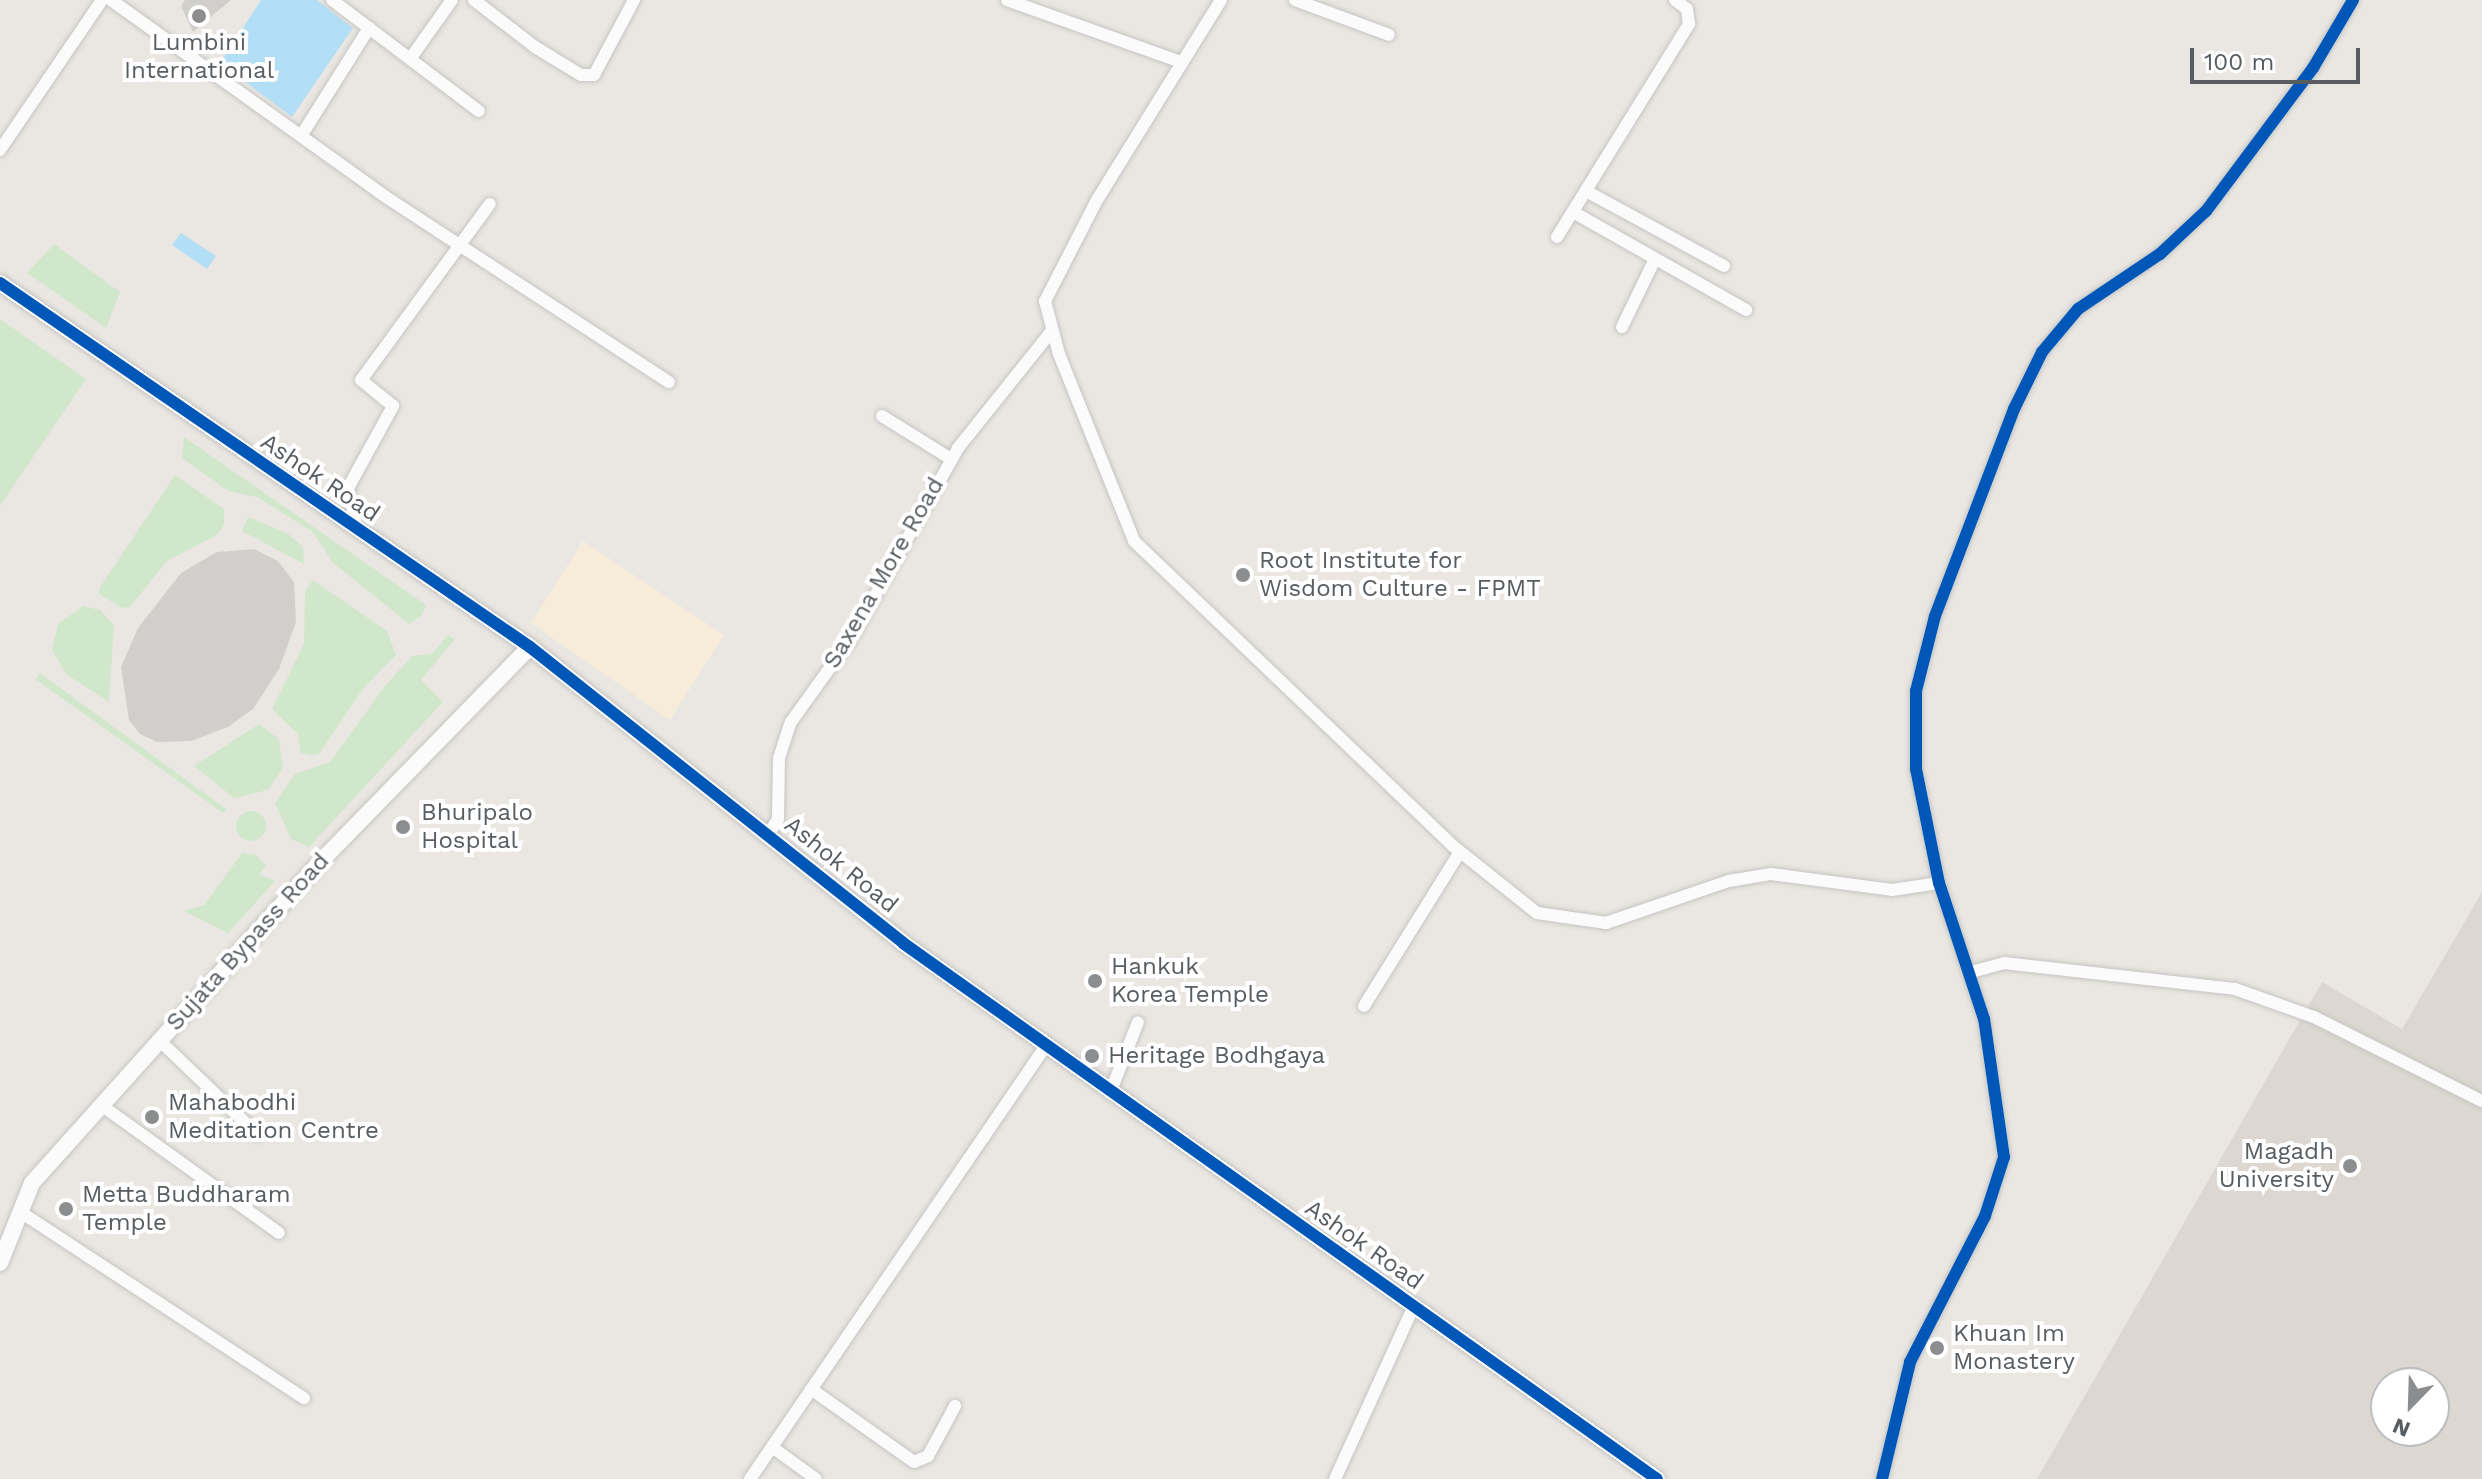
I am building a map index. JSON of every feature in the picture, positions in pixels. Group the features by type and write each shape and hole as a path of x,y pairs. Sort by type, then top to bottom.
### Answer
{"street":[{"path":"0,150 102,0"},
{"path":"111,0 460,246 669,382"},
{"path":"332,0 479,111"},
{"path":"410,59 452,0"},
{"path":"474,0 535,47 581,75 594,75 634,0"},
{"path":"1007,0 1181,62"},
{"path":"1221,0 1181,62 1048,290 1051,332 1134,541 1460,852 1524,906 1593,925 1748,876 1791,875 1892,890 1939,883"},
{"path":"1295,0 1389,35"},
{"path":"1557,237 1689,24 1687,9 1675,0"},
{"path":"1882,1479 1910,1362 2002,1172 1987,1035 1971,972 1939,883 1916,769 1916,691 1935,616 2022,389 2067,320 2160,254 2206,211 2313,68 2353,0"},
{"path":"301,136 369,28"},
{"path":"1586,191 1724,266"},
{"path":"357,530 348,488 393,406 361,380 490,204"},
{"path":"1573,212 1746,310"},
{"path":"1622,327 1655,259"},
{"name":"Ashok Road","path":"0,283 530,647 768,835 1045,1047 1657,1479"},
{"name":"Saxena More Road","path":"768,835 778,819 779,758 791,722 850,640 951,459 1051,332"},
{"path":"882,416 951,459"},
{"name":"Sujata Bypass Road","path":"0,1262 32,1183 323,859 530,647"},
{"path":"1364,1006 1460,852"},
{"path":"1971,972 2004,963 2235,989 2314,1017 2482,1101"},
{"path":"1110,1093 1138,1022"},
{"path":"159,1040 258,1135"},
{"path":"750,1479 1045,1047"},
{"path":"101,1105 279,1233"},
{"path":"19,1211 304,1398"},
{"path":"1335,1479 1414,1306"},
{"path":"811,1389 914,1462 928,1456 955,1406"},
{"path":"772,1447 816,1479"}],"shaded area":[{"path":"583,541 724,635 670,720 531,623"},
{"name":"Magadh University","path":"2482,892 2482,1479 2037,1479 2322,982 2402,1029"}],"green space":[{"path":"54,244 120,292 106,328 27,273"},
{"path":"0,319 86,379 0,506"},
{"path":"184,437 426,605 421,616 409,624 333,563 313,532 257,497 228,491 182,458"},
{"path":"175,475 224,509 224,525 217,535 167,561 129,608 120,607 99,594 100,587"},
{"path":"248,517 287,533 303,547 304,564 242,531"},
{"path":"313,580 387,631 396,655 362,690 319,754 310,755 301,753 298,734 272,709 304,644 305,591"},
{"path":"83,606 100,610 114,625 109,702 66,674 52,650 58,624"},
{"path":"448,635 455,639 421,680 443,702 309,847 291,839 275,803 295,774 330,762 385,686 412,656 432,654"},
{"path":"40,673 227,809 223,813 35,679"},
{"path":"259,724 279,739 283,768 268,790 234,798 194,766"},
{"path":"251,811 261,816 266,826 261,836 251,841 241,836 236,826 241,816"},
{"path":"242,853 256,855 266,866 259,874 275,881 228,933 184,911 204,905"}],"water":[{"path":"261,0 317,0 353,28 292,117 220,63"},
{"path":"181,233 216,256 207,269 172,245"}],"building":[{"name":"Lumbini International","path":"185,0 231,0 193,32 181,6"},
{"path":"254,549 278,561 294,582 296,622 279,669 253,709 228,727 191,741 157,742 140,734 129,720 121,667 138,628 181,573 217,552"}],"cycle path":[{"path":"1882,1479 1910,1362 1985,1216 2004,1157 1984,1019 1939,883 1916,769 1916,691 1935,616 2014,409 2042,352 2078,309 2160,254 2206,211 2313,68 2353,0"},
{"path":"0,283 530,647 903,943 1657,1479"}],"place":[{"name":"Lumbini International","path":"199,16"},
{"name":"Root Institute for Wisdom Culture - FPMT","path":"1243,575"},
{"name":"Bhuripalo Hospital","path":"403,827"},
{"name":"Hankuk Korea Temple","path":"1095,981"},
{"name":"Heritage Bodhgaya","path":"1092,1056"},
{"name":"Mahabodhi Meditation Centre","path":"152,1117"},
{"name":"Magadh University","path":"2350,1166"},
{"name":"Metta Buddharam Temple","path":"66,1209"},
{"name":"Khuan Im Monastery","path":"1937,1348"}]}
